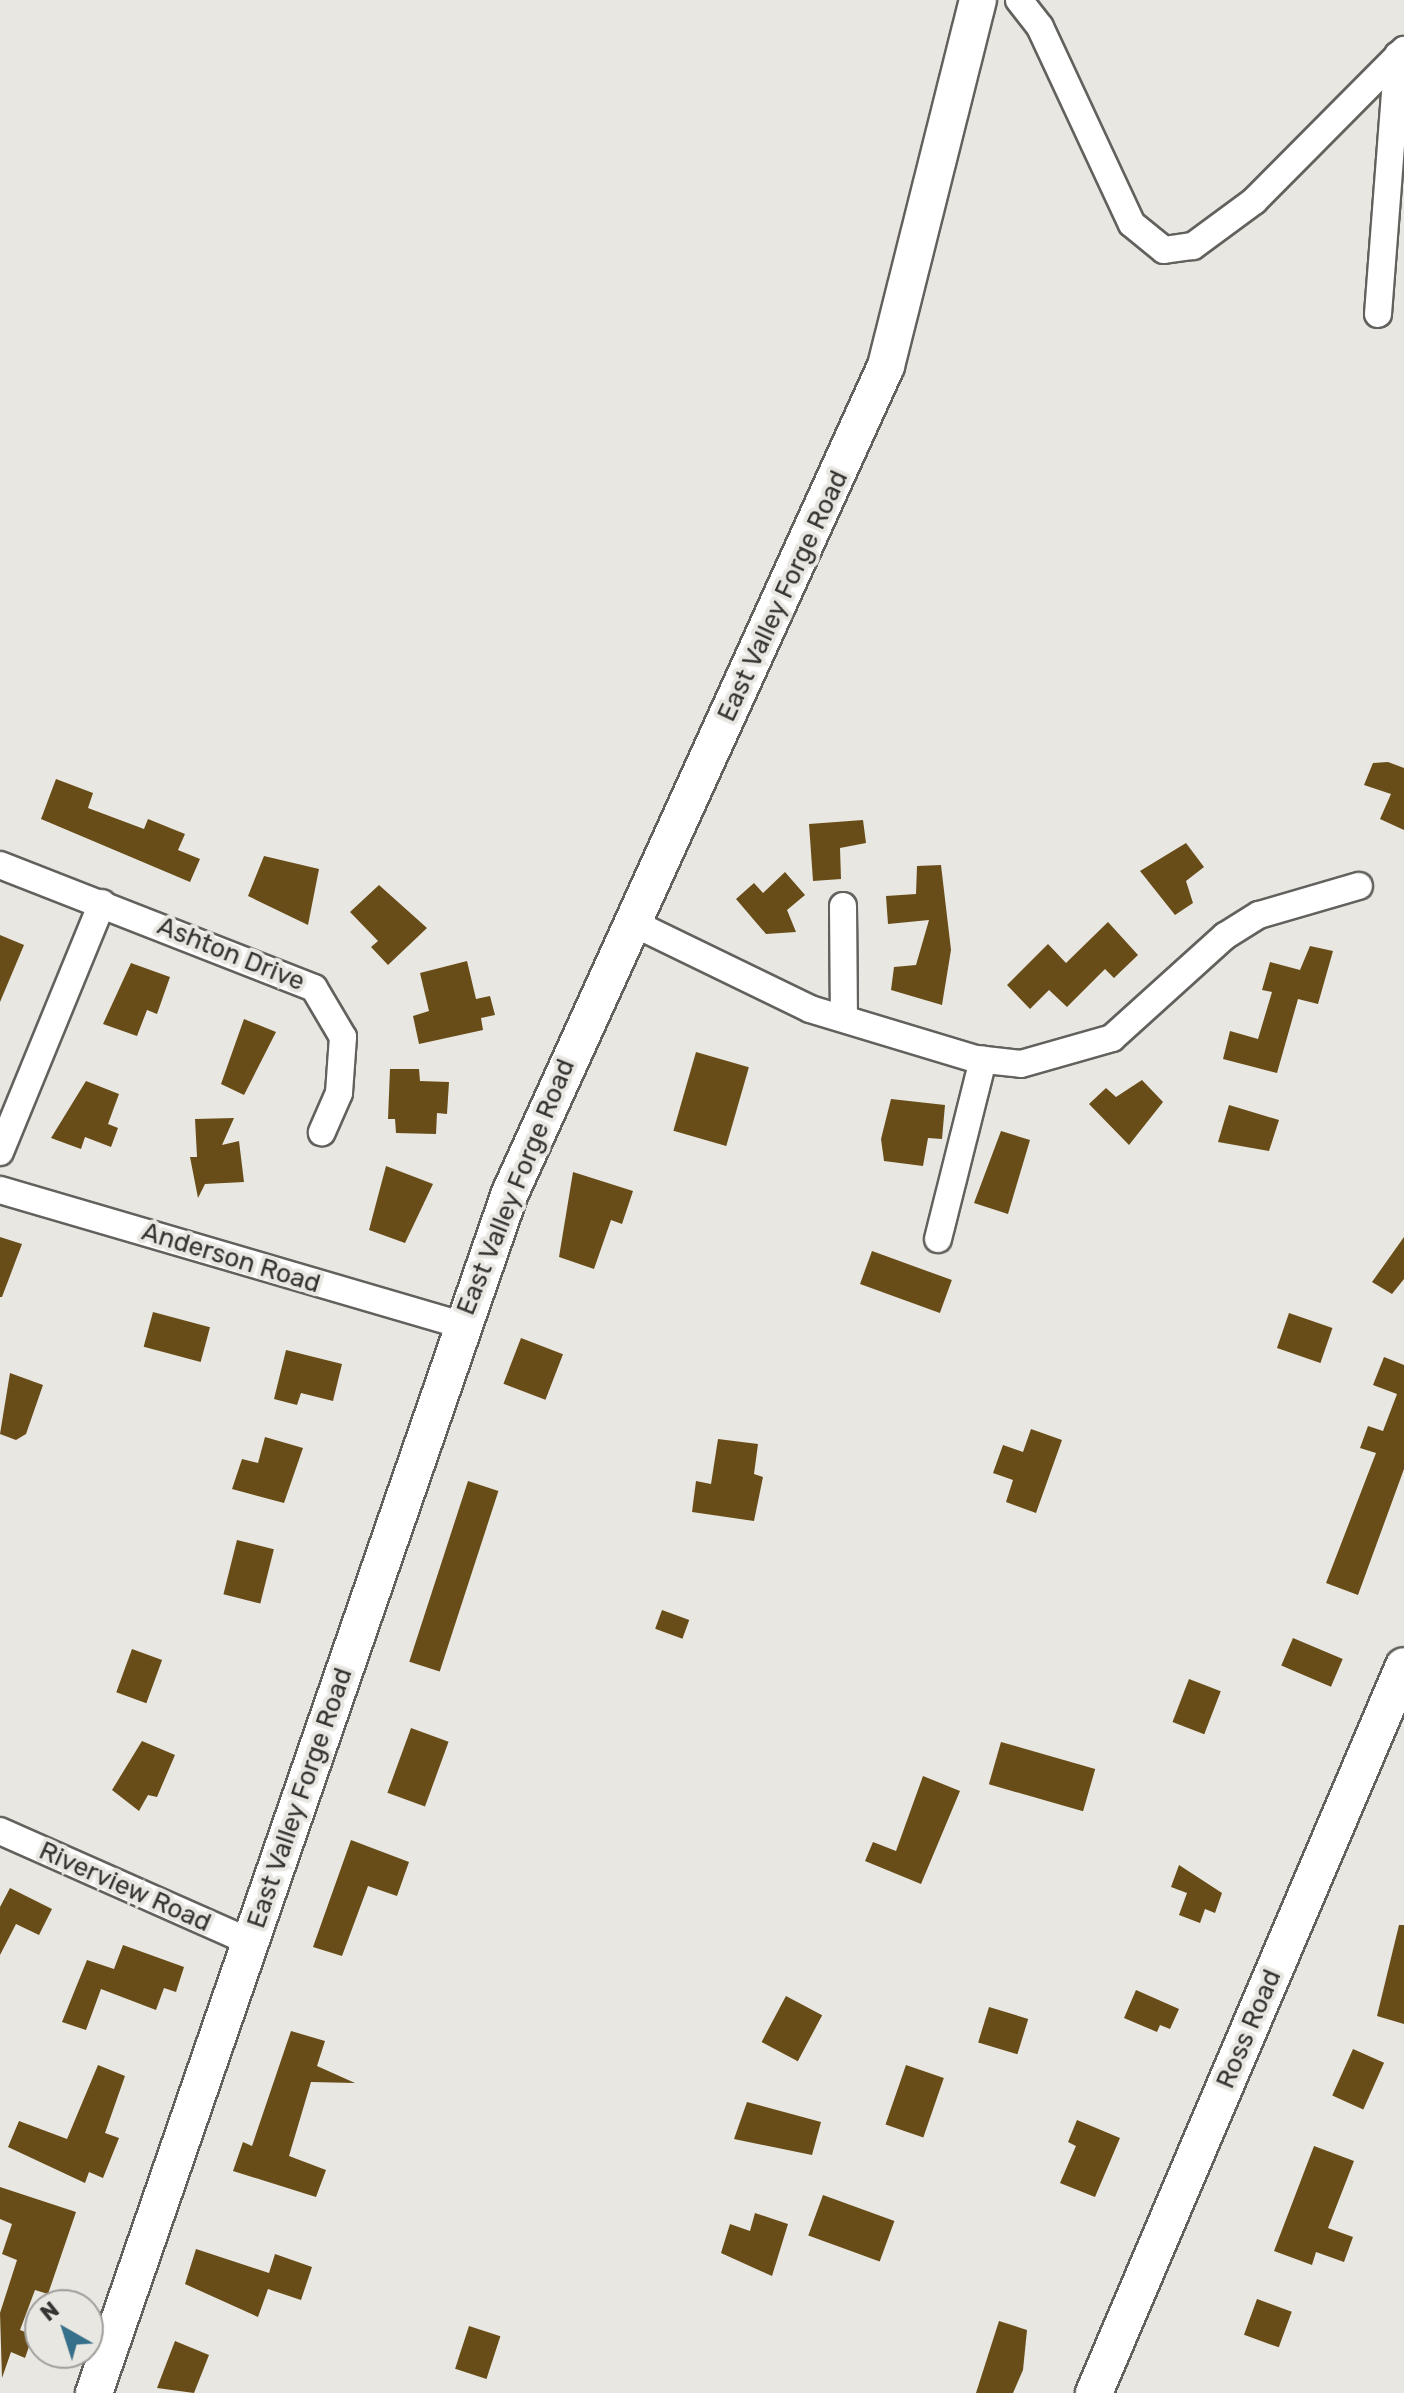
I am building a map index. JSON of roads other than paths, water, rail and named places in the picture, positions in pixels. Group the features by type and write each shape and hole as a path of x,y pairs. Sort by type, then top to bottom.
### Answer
{"main road":[{"name":"East Valley Forge Road","path":"94,2393 461,1325 546,1104 838,480 904,309 978,0"},
{"name":"Ross Road","path":"1094,2393 1404,1666"}],"street":[{"path":"1019,0 1040,27 1132,224 1164,250 1193,246 1254,201 1401,52"},
{"path":"1378,314 1401,52"},
{"name":"Ashton Drive","path":"0,865 314,988 343,1037 339,1093 322,1132"},
{"path":"629,921 810,1009 983,1060 1040,1063 1112,1038 1251,920 1359,886"},
{"path":"0,1152 102,903"},
{"path":"843,906 844,1018"},
{"path":"938,1239 983,1060"},
{"name":"Anderson Road","path":"0,1190 461,1325"},
{"name":"Riverview Road","path":"0,1831 250,1942"}]}
